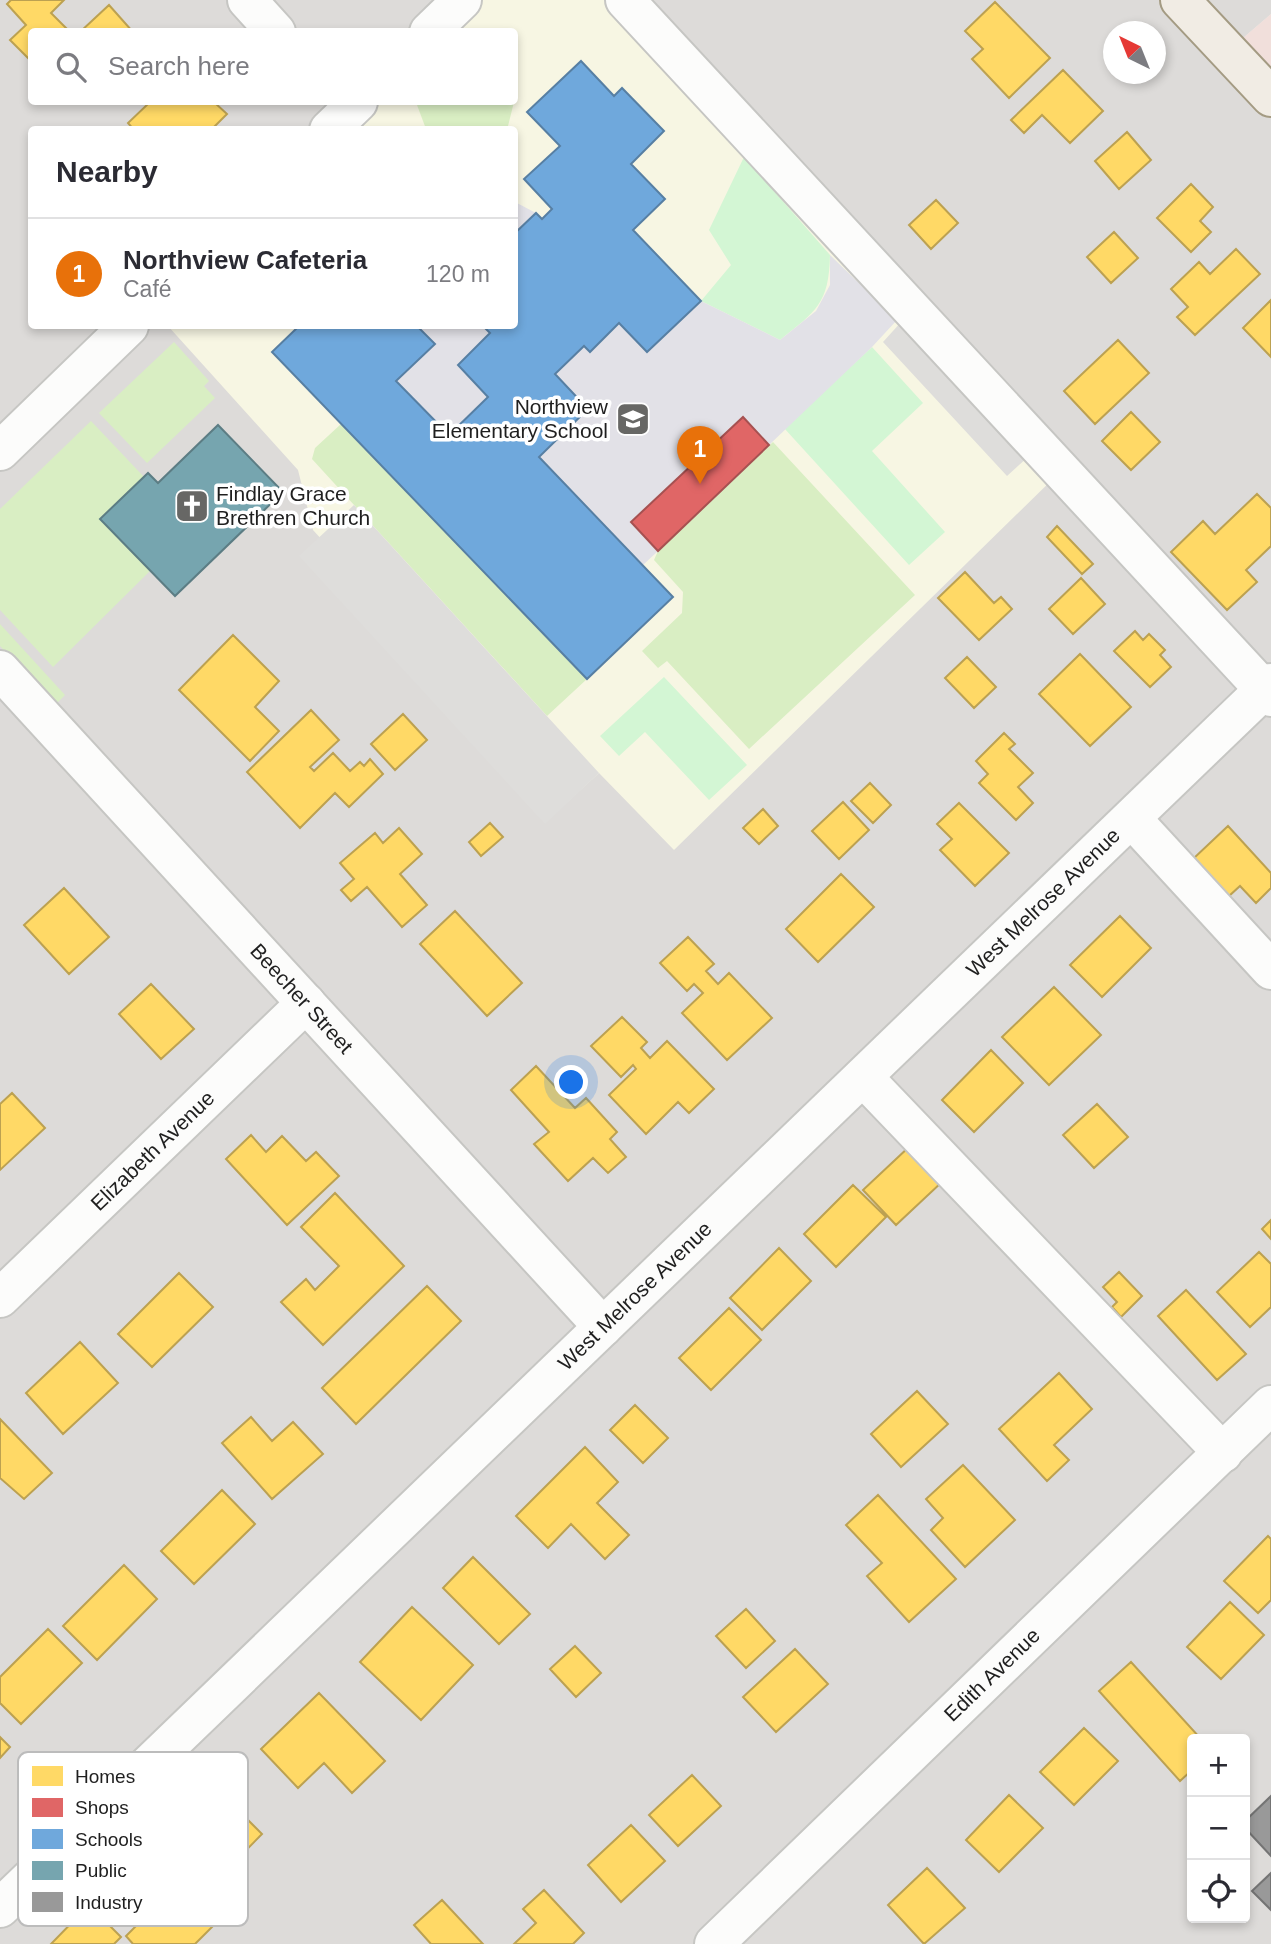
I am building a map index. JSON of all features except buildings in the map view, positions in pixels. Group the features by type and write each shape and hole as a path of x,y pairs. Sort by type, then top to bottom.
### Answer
{"main road":[{"path":"1180,0 1266,82"}],"street":[{"path":"247,0 272,28"},
{"path":"433,28 461,0"},
{"path":"625,0 1269,690"},
{"path":"0,451 126,329"},
{"name":"West Melrose Avenue","path":"162,1752 1269,690"},
{"name":"Beecher Street","path":"8,695 306,1003 603,1327"},
{"path":"1132,819 1271,970"},
{"name":"Elizabeth Avenue","path":"0,1298 306,1003"},
{"path":"864,1078 1223,1453"},
{"name":"Edith Avenue","path":"714,1944 1271,1405"},
{"name":"West Melrose Avenue","path":"0,1908 18,1891"}],"shaded area":[{"path":"0,0 1271,0 1271,14 1228,51 1271,97 1271,1944 0,1944"},
{"name":"Northview Elementary School","path":"461,0 625,0 1061,471 674,850 599,773 564,805 313,530 298,470 171,329 518,329 518,126 332,126 355,105 518,105 518,28 432,28"},
{"path":"1271,14 1271,98 1228,51"},
{"path":"518,204 536,213 518,231"},
{"path":"830,255 897,320 769,445 742,417 631,522 658,551 643,565 539,457 588,410 555,374 584,346 590,351 619,323 647,352 701,301 780,340 816,311 830,285"},
{"path":"912,310 1039,447 1007,476 883,342"},
{"path":"420,329 486,329 490,333 458,365 488,397 449,435 396,381 435,344"},
{"path":"354,505 599,773 545,824 299,556"}],"green space":[{"path":"417,105 513,105 508,126 425,126"},
{"path":"744,157 830,255 827,285 818,305 780,340 701,301 731,265 709,230"},
{"path":"174,342 209,381 204,386 215,398 147,463 99,413"},
{"path":"872,347 923,403 872,451 945,532 909,565 784,428"},
{"path":"91,421 144,477 100,519 150,571 53,667 0,610 0,509"},
{"path":"341,424 587,679 547,716 312,459 315,448"},
{"path":"773,442 915,595 749,749 667,661 658,668 642,651 682,613 683,592 654,560 658,551"},
{"path":"0,624 65,695 55,705 0,646"},
{"path":"664,677 747,765 709,800 645,732 619,756 600,736"}],"place":[{"name":"Northview Elementary School","path":"633,419"},
{"name":"Northview Cafeteria","path":"700,484"},
{"name":"Findlay Grace Brethren Church","path":"192,506"}]}
